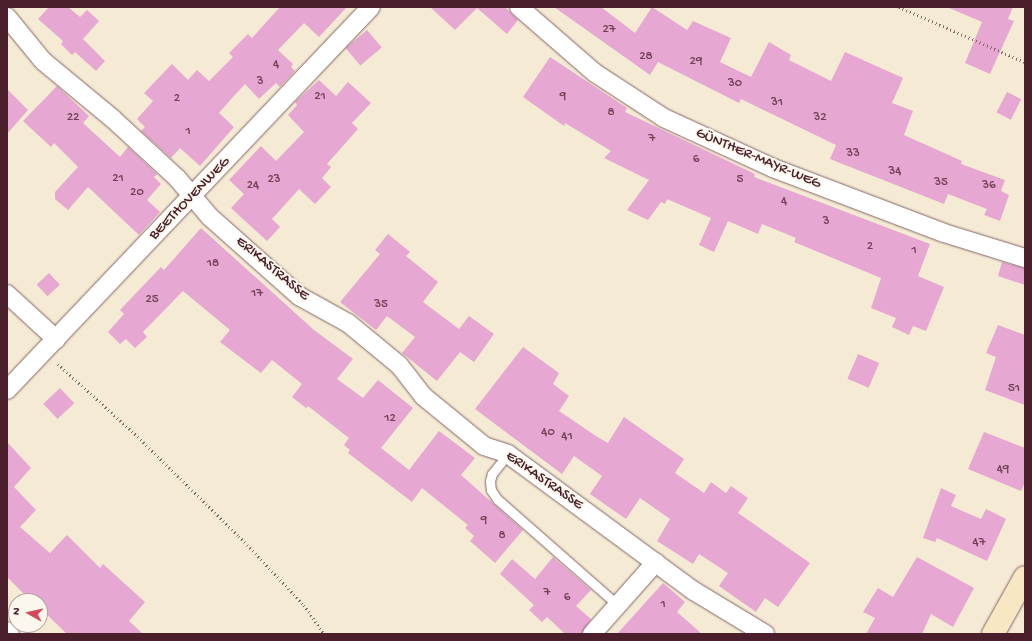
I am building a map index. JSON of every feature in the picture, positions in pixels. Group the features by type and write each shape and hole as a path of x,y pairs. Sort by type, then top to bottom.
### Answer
{"street":[{"name":"BEETHOVENWEG","path":"7,390 371,7"},
{"name":"GÜNTHER-MAYR-WEG","path":"519,7 595,73 664,118 773,168 944,233 1025,258"},
{"name":"ERIKASTRASSE","path":"7,17 42,61 113,119 177,178 210,217 299,296 343,320 399,365 423,396 484,446 508,454 694,591 765,634"},
{"path":"7,294 50,345"},
{"path":"592,634 619,606 656,562"},
{"path":"993,634 1025,577"}],"lane":[{"path":"508,454 492,474 490,481 491,490 497,499 619,606"}],"path":[{"path":"899,7 1025,62"},
{"path":"50,345 132,431 239,536 304,605 324,634"}],"building":[{"path":"49,7 68,7 80,17 87,10 99,21 83,39 105,61 96,71 75,52 72,55 61,44 63,41 38,19"},
{"path":"280,7 347,7 319,37 304,23 278,50 293,64 291,67 295,71 280,87 276,83 259,99 245,84 232,98 219,113 234,127 200,166 180,148 171,158 141,131 145,127 137,119 153,101 144,93 172,64 188,80 197,70 209,81 233,57 229,53 248,34 252,38"},
{"path":"430,7 505,7 518,20 507,34 477,8 455,30"},
{"path":"554,7 601,7 635,33 652,7 687,30 693,21 731,38 720,62 751,77 769,42 791,55 789,60 831,81 845,52 903,78 892,103 913,111 904,135 962,161 961,164 1005,180 1001,191 1009,195 1000,221 984,215 987,209 948,194 944,204 830,159 836,145 741,99 739,103 658,62 650,75"},
{"path":"947,7 1013,7 1008,19 1014,21 990,74 965,63 982,22"},
{"path":"367,30 382,48 360,66 346,48"},
{"path":"550,57 627,108 625,112 755,174 754,177 930,244 918,276 944,287 926,331 913,326 909,335 892,327 896,318 871,308 881,278 794,242 796,238 762,224 758,234 728,221 714,252 699,245 711,218 667,199 665,204 661,202 648,220 627,210 649,180 604,158 611,151 565,123 564,126 523,97"},
{"path":"319,80 336,96 348,82 371,103 352,123 358,129 327,164 331,167 322,178 331,187 315,204 299,189 272,219 280,227 267,241 231,208 244,194 229,180 261,146 276,161 304,132 288,115 297,105 295,102"},
{"path":"57,86 89,116 83,123 120,157 128,147 157,174 154,177 161,184 147,200 160,212 139,235 88,187 68,210 55,199 55,192 78,167 54,143 51,147 23,121"},
{"path":"7,89 28,110 7,134"},
{"path":"1007,92 1021,99 1011,120 997,112"},
{"path":"201,228 314,330 353,359 337,379 363,398 378,380 413,408 381,448 409,470 439,431 475,458 461,475 523,530 495,563 470,541 474,536 465,528 468,525 422,488 412,502 348,453 350,450 344,445 349,438 308,406 306,408 292,397 302,384 272,360 261,373 220,342 230,330 183,291 143,332 147,337 135,348 126,339 120,344 108,332 124,314 120,310 161,267 164,270"},
{"path":"388,234 410,252 406,256 438,282 423,302 459,329 469,316 494,334 474,362 460,352 437,381 402,353 415,337 387,316 376,330 340,302 380,254 375,250"},
{"path":"1002,262 1025,268 1025,285 998,276"},
{"path":"49,273 60,285 47,296 37,285"},
{"path":"998,325 1025,335 1025,405 985,390 996,357 986,353"},
{"path":"523,347 559,373 553,384 569,396 559,411 596,436 608,443 624,417 684,459 675,473 704,493 711,482 726,493 731,486 748,498 738,513 810,563 778,607 765,598 756,612 719,586 728,573 699,554 693,564 657,541 670,519 640,498 626,519 590,494 602,476 574,456 562,474 475,409"},
{"path":"858,354 879,363 869,388 847,379"},
{"path":"60,388 74,403 58,419 43,404"},
{"path":"984,432 1025,448 1025,482 1021,491 968,469"},
{"path":"7,442 31,468 14,487 36,510 20,527 50,553 67,535 100,568 103,564 145,602 129,621 143,634 67,634 48,616 48,593 23,593 7,577"},
{"path":"941,488 956,495 951,506 981,519 986,509 1006,519 987,561 937,538 935,542 923,538"},
{"path":"553,557 591,590 576,606 591,619 582,634 565,634 547,617 542,622 529,610 534,605 500,574 512,559 535,579"},
{"path":"917,557 974,588 953,627 931,614 922,634 866,634 875,618 863,612 878,588 893,597"},
{"path":"663,583 685,602 677,612 702,634 617,634"}]}
